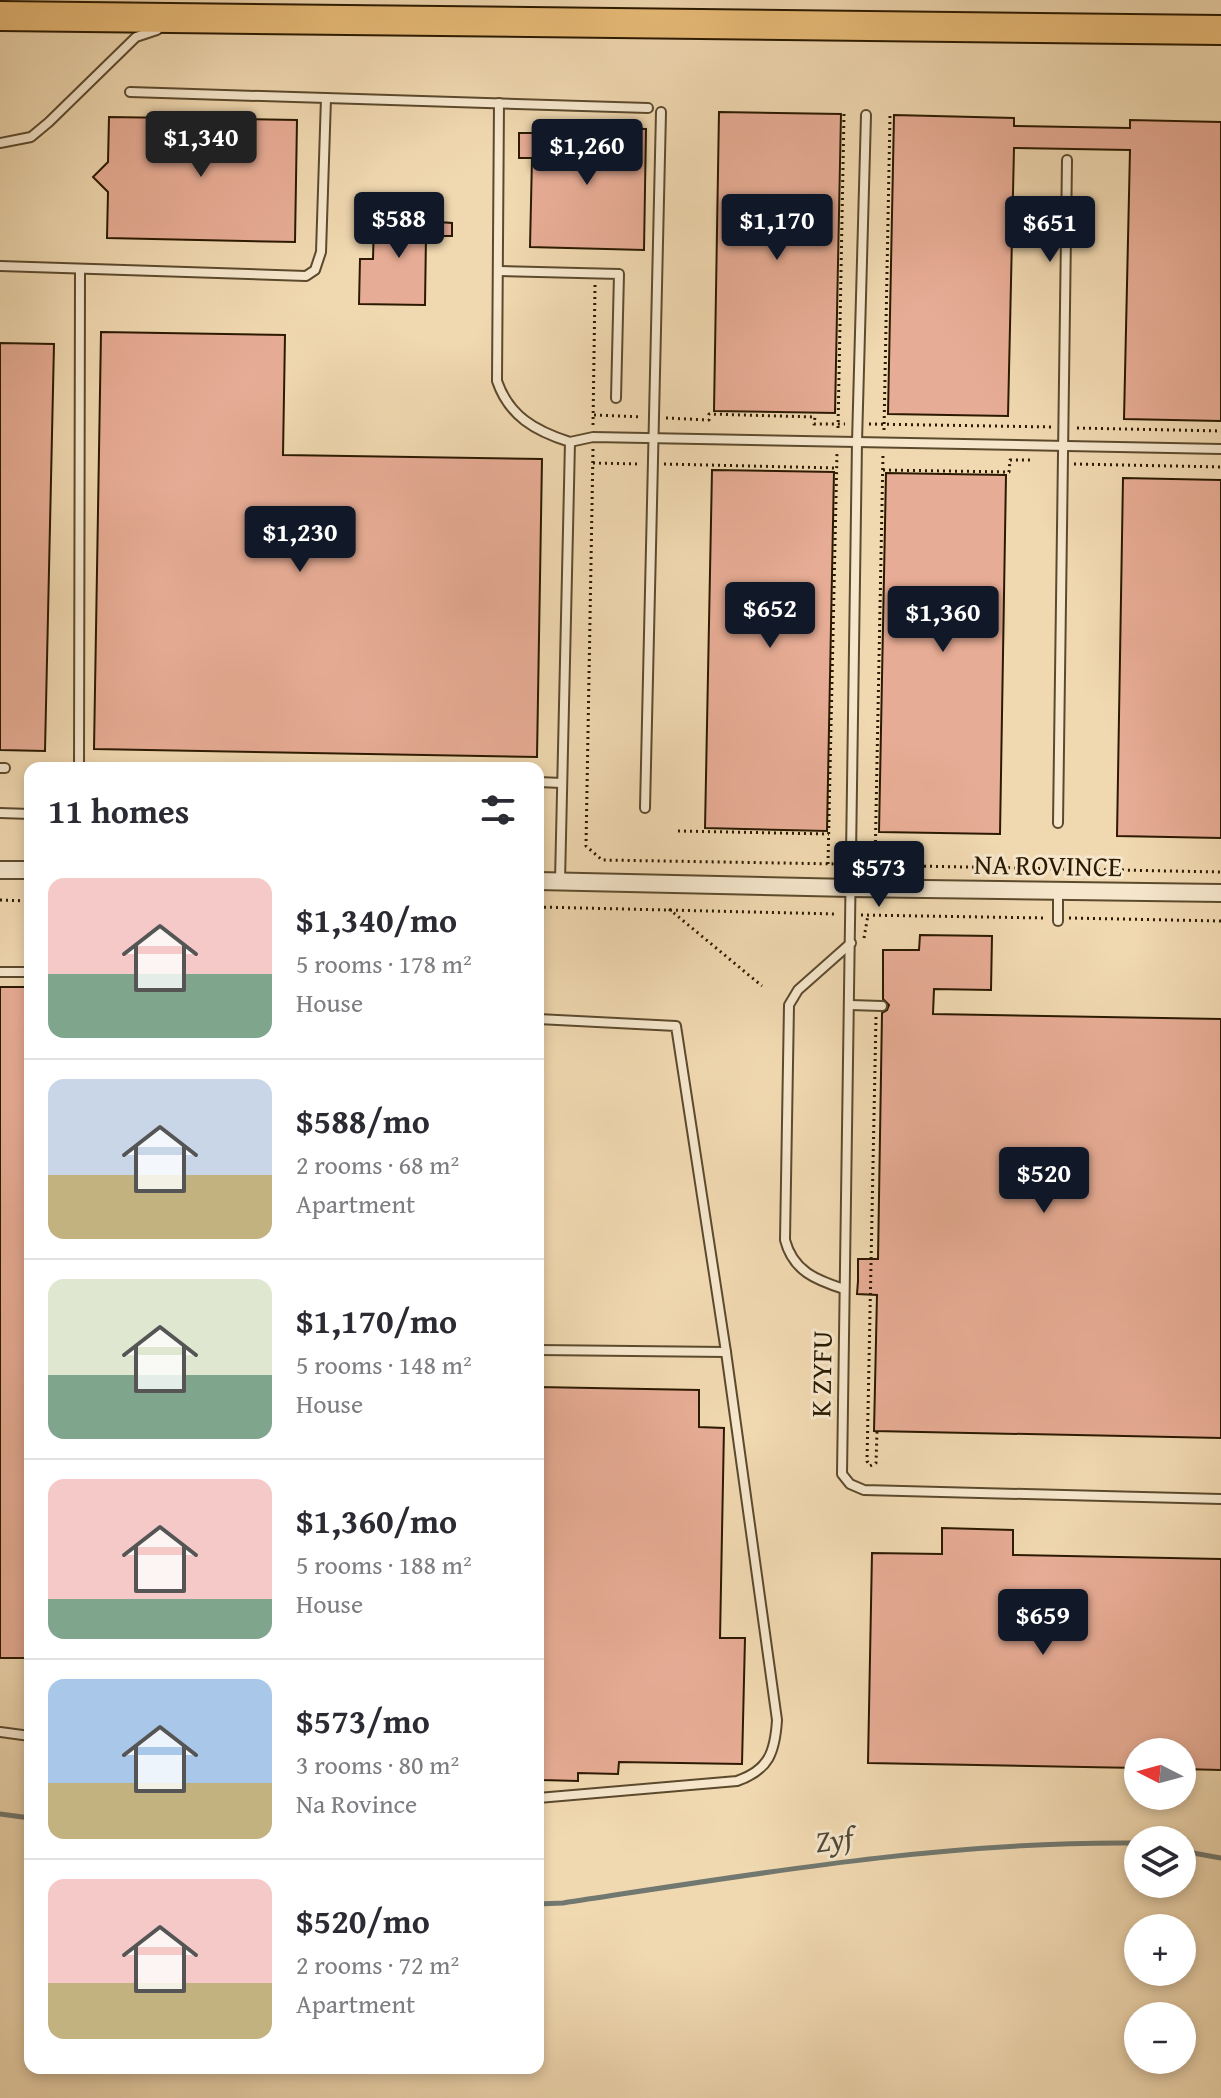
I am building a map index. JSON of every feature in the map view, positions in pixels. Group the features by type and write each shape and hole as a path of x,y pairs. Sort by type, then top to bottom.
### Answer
{"highway":[{"path":"0,16 1221,30"}],"street":[{"path":"0,870 24,870"},
{"name":"NA ROVINCE","path":"544,881 1221,893"}],"lane":[{"path":"0,143 31,137 136,37 205,18"},
{"path":"130,92 648,108"},
{"path":"0,266 306,276 315,270 321,252 326,98"},
{"path":"499,103 497,381 503,399 514,413 547,435 570,442 593,437 1221,449"},
{"path":"645,808 661,112"},
{"name":"K ZYFU","path":"866,115 857,442 841,1471 846,1481 864,1490 1221,1499"},
{"path":"1058,823 1067,160"},
{"path":"79,762 80,269"},
{"path":"498,271 619,274 616,398"},
{"path":"560,881 570,442"},
{"path":"544,782 562,783"},
{"path":"0,813 24,814"},
{"path":"1058,891 1058,920"},
{"path":"844,1289 810,1276 788,1253 785,1225 789,1005 798,990 851,943"},
{"path":"0,972 24,972"},
{"path":"850,1005 879,1006"},
{"path":"544,1019 676,1026 726,1352 777,1720 773,1748 763,1767 737,1781 544,1797"},
{"path":"544,1350 726,1352"},
{"path":"0,1732 24,1735"}],"path":[{"path":"828,864 844,114"},
{"path":"875,866 890,116"},
{"path":"595,273 586,846 602,860 1221,872"},
{"path":"709,414 815,415 814,424 1221,431"},
{"path":"883,470 1009,472 1010,460 1030,460"},
{"path":"593,463 837,468"},
{"path":"1063,463 1221,467"},
{"path":"678,831 829,834"},
{"path":"0,900 24,901"},
{"path":"544,907 1221,921"},
{"path":"669,909 762,986"},
{"path":"864,944 868,915"},
{"path":"868,1433 877,1432 876,1463 870,1466 867,1464 879,1006"}],"building":[{"path":"719,112 841,114 835,413 714,411"},
{"path":"894,115 1014,118 1014,126 1130,128 1130,120 1221,122 1221,421 1124,419 1130,150 1014,148 1008,416 888,414"},
{"path":"109,117 297,120 295,242 107,238 108,192 93,177 108,162"},
{"path":"533,126 646,129 644,250 530,247 532,158 519,158 519,133 533,133"},
{"path":"389,215 439,216 439,222 452,223 452,236 426,236 425,305 359,304 360,259 373,259 374,221 389,221"},
{"path":"101,332 285,335 283,455 542,459 537,757 94,749"},
{"path":"0,343 54,344 45,751 0,750"},
{"path":"712,470 834,472 827,831 705,828"},
{"path":"886,473 1006,475 1000,834 879,832"},
{"path":"1123,478 1221,480 1221,838 1117,836"},
{"path":"920,935 992,936 991,990 934,989 933,1014 1221,1019 1221,1438 874,1431 877,1295 857,1294 858,1259 878,1259 882,1013 889,1005 883,999 883,950 919,950"},
{"path":"0,987 24,987 24,1658 0,1658"},
{"path":"544,1387 699,1390 699,1427 724,1428 720,1638 745,1638 742,1764 619,1762 618,1774 578,1773 578,1781 544,1780"},
{"path":"942,1528 1013,1530 1013,1555 1221,1559 1221,1770 1196,1769 1196,1738 1124,1738 1124,1768 868,1763 872,1553 942,1554"}],"waterway":[{"name":"Zyf","path":"0,1814 24,1817"},
{"name":"Zyf","path":"544,1904 921,1853 993,1847 1124,1843"},
{"name":"Zyf","path":"1196,1854 1221,1858"}]}
